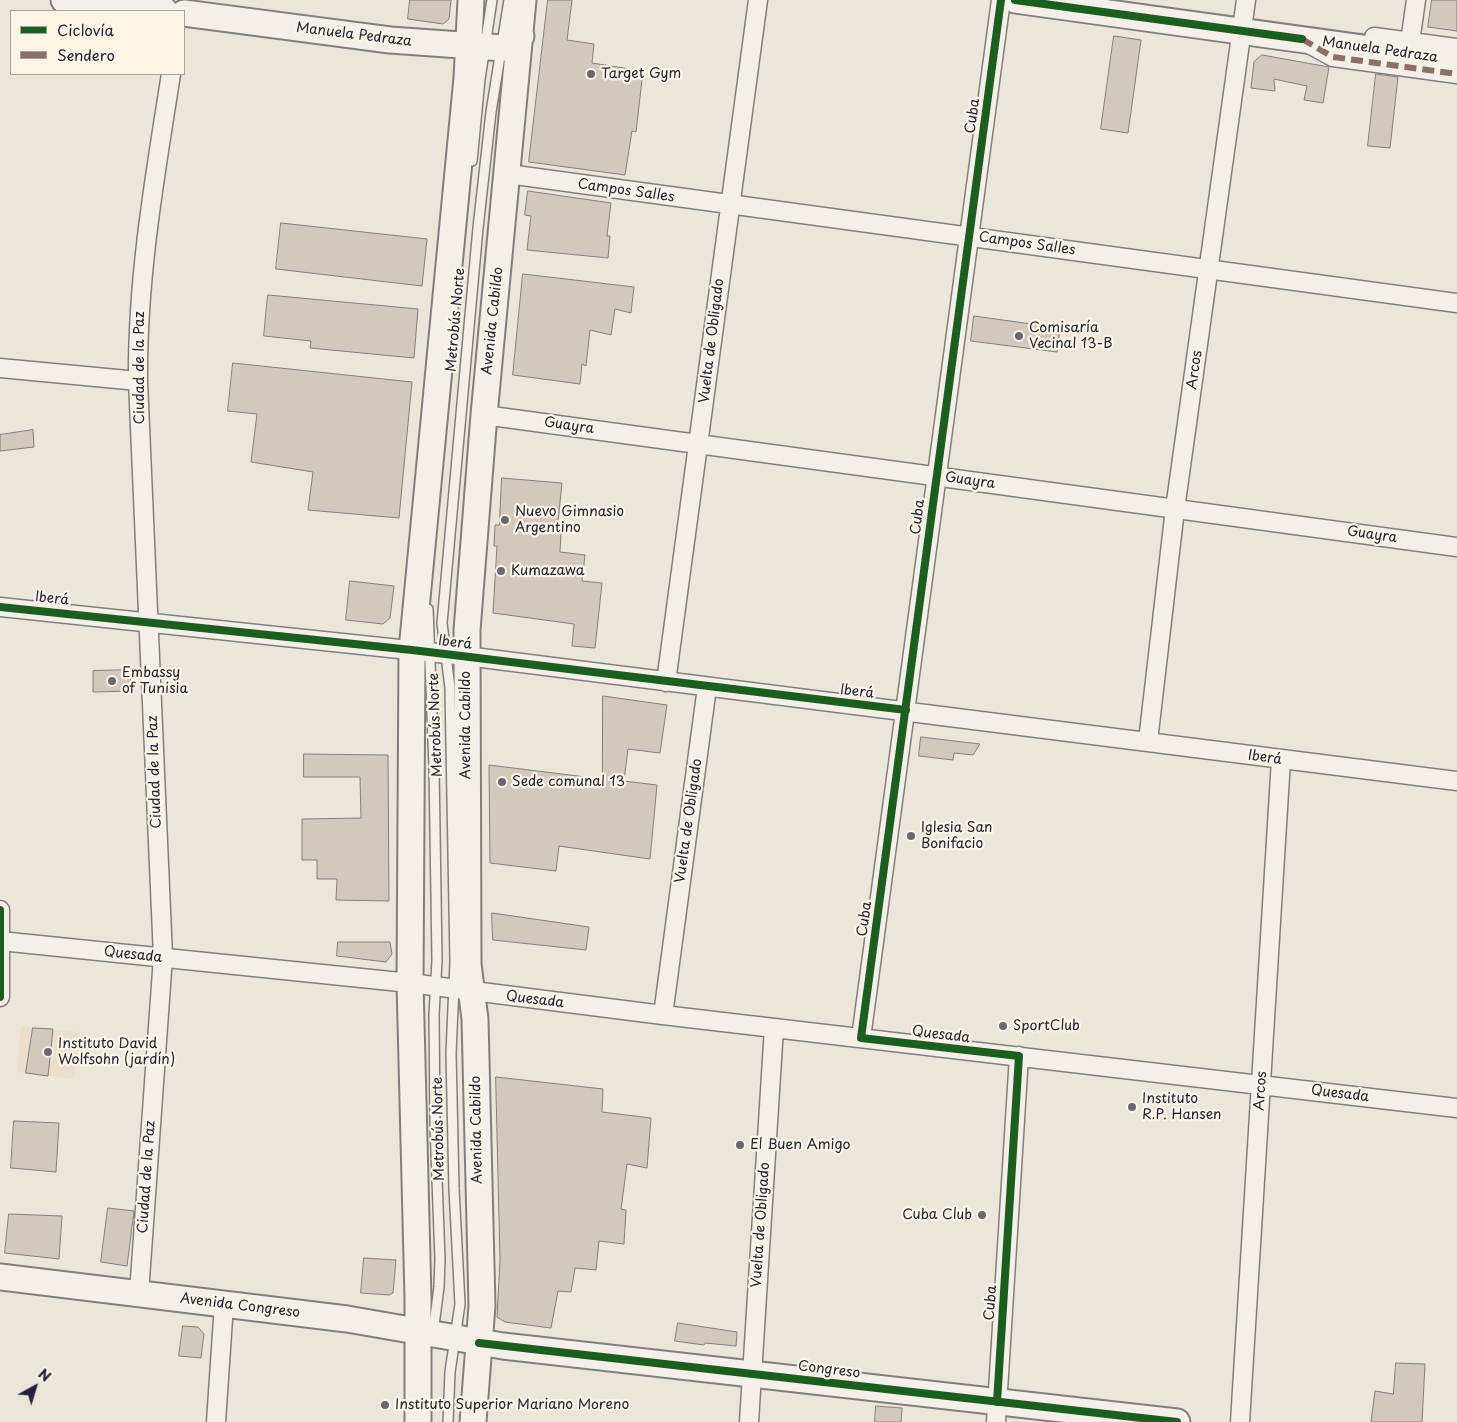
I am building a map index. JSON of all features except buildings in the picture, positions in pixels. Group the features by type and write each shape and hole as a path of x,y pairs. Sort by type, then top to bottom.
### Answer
{"main road":[{"path":"64,0 156,10"},
{"name":"Avenida Cabildo","path":"418,1422 443,1337 481,1286 475,1019 454,990 468,964 438,653 484,415 508,174 494,44 471,0"},
{"name":"Avenida Cabildo","path":"474,1422 443,1337 410,983 438,653 494,44 523,0"},
{"name":"Manuela Pedraza","path":"1015,0 1457,61"},
{"name":"Manuela Pedraza","path":"185,12 390,40 494,44"},
{"name":"Avenida Congreso","path":"0,1277 224,1304 443,1337"},
{"name":"Congreso","path":"443,1337 752,1374 996,1412 1177,1422"}],"street":[{"name":"Vuelta de Obligado","path":"666,682 758,0"},
{"name":"Cuba","path":"861,1038 1001,0"},
{"name":"Arcos","path":"1148,742 1175,509 1246,0"},
{"path":"1410,42 1416,0"},
{"name":"Manuela Pedraza","path":"1302,39 1341,33 1457,48"},
{"name":"Manuela Pedraza","path":"1302,39 1333,57 1457,74"},
{"name":"Ciudad de la Paz","path":"139,1293 163,958 138,381 138,324 146,230 171,75"},
{"name":"Campos Salles","path":"508,174 1457,303"},
{"path":"0,368 138,381"},
{"name":"Guayra","path":"484,415 1457,546"},
{"name":"Iberá","path":"0,607 149,621 438,653 906,710 1281,760 1457,781"},
{"name":"Vuelta de Obligado","path":"663,1016 707,687"},
{"name":"Arcos","path":"1240,1422 1281,760"},
{"path":"0,910 0,997"},
{"name":"Quesada","path":"1,941 410,983 663,1016 1457,1108"},
{"name":"Vuelta de Obligado","path":"748,1422 774,1028"},
{"name":"Cuba","path":"996,1412 1019,1056"},
{"path":"216,1422 224,1304"}],"lane":[{"name":"Metrobús Norte","path":"448,1422 450,1372 443,1337 440,1287 434,1015 454,990 434,767 438,653 478,228 491,112 494,44 492,0"},
{"name":"Metrobús Norte","path":"470,176 494,44 510,0"},
{"name":"Metrobús Norte","path":"429,601 427,619 438,653"}],"shaded area":[{"name":"Instituto David Wolfsohn (jardín)","path":"21,1026 79,1032 74,1079 17,1072"}],"marked path":[{"path":"1302,39 1333,57 1457,74"}],"cycle path":[{"path":"997,1402 1019,1056 861,1038 1001,0"},
{"path":"1015,0 1302,39"},
{"path":"0,607 412,650 906,710"},
{"path":"0,910 0,997"},
{"path":"479,1343 1177,1422"}],"place":[{"name":"Target Gym","path":"591,74"},
{"name":"Comisaría Vecinal 13-B","path":"1019,336"},
{"name":"Nuevo Gimnasio Argentino","path":"505,520"},
{"name":"Kumazawa","path":"501,571"},
{"name":"Embassy of Tunisia","path":"112,681"},
{"name":"Sede comunal 13","path":"502,782"},
{"name":"Iglesia San Bonifacio","path":"911,836"},
{"name":"SportClub","path":"1003,1026"},
{"name":"Instituto David Wolfsohn (jardín)","path":"48,1052"},
{"name":"Instituto R.P. Hansen","path":"1132,1107"},
{"name":"El Buen Amigo","path":"740,1145"},
{"name":"Cuba Club","path":"982,1215"},
{"name":"Instituto Superior Mariano Moreno","path":"385,1405"}]}
